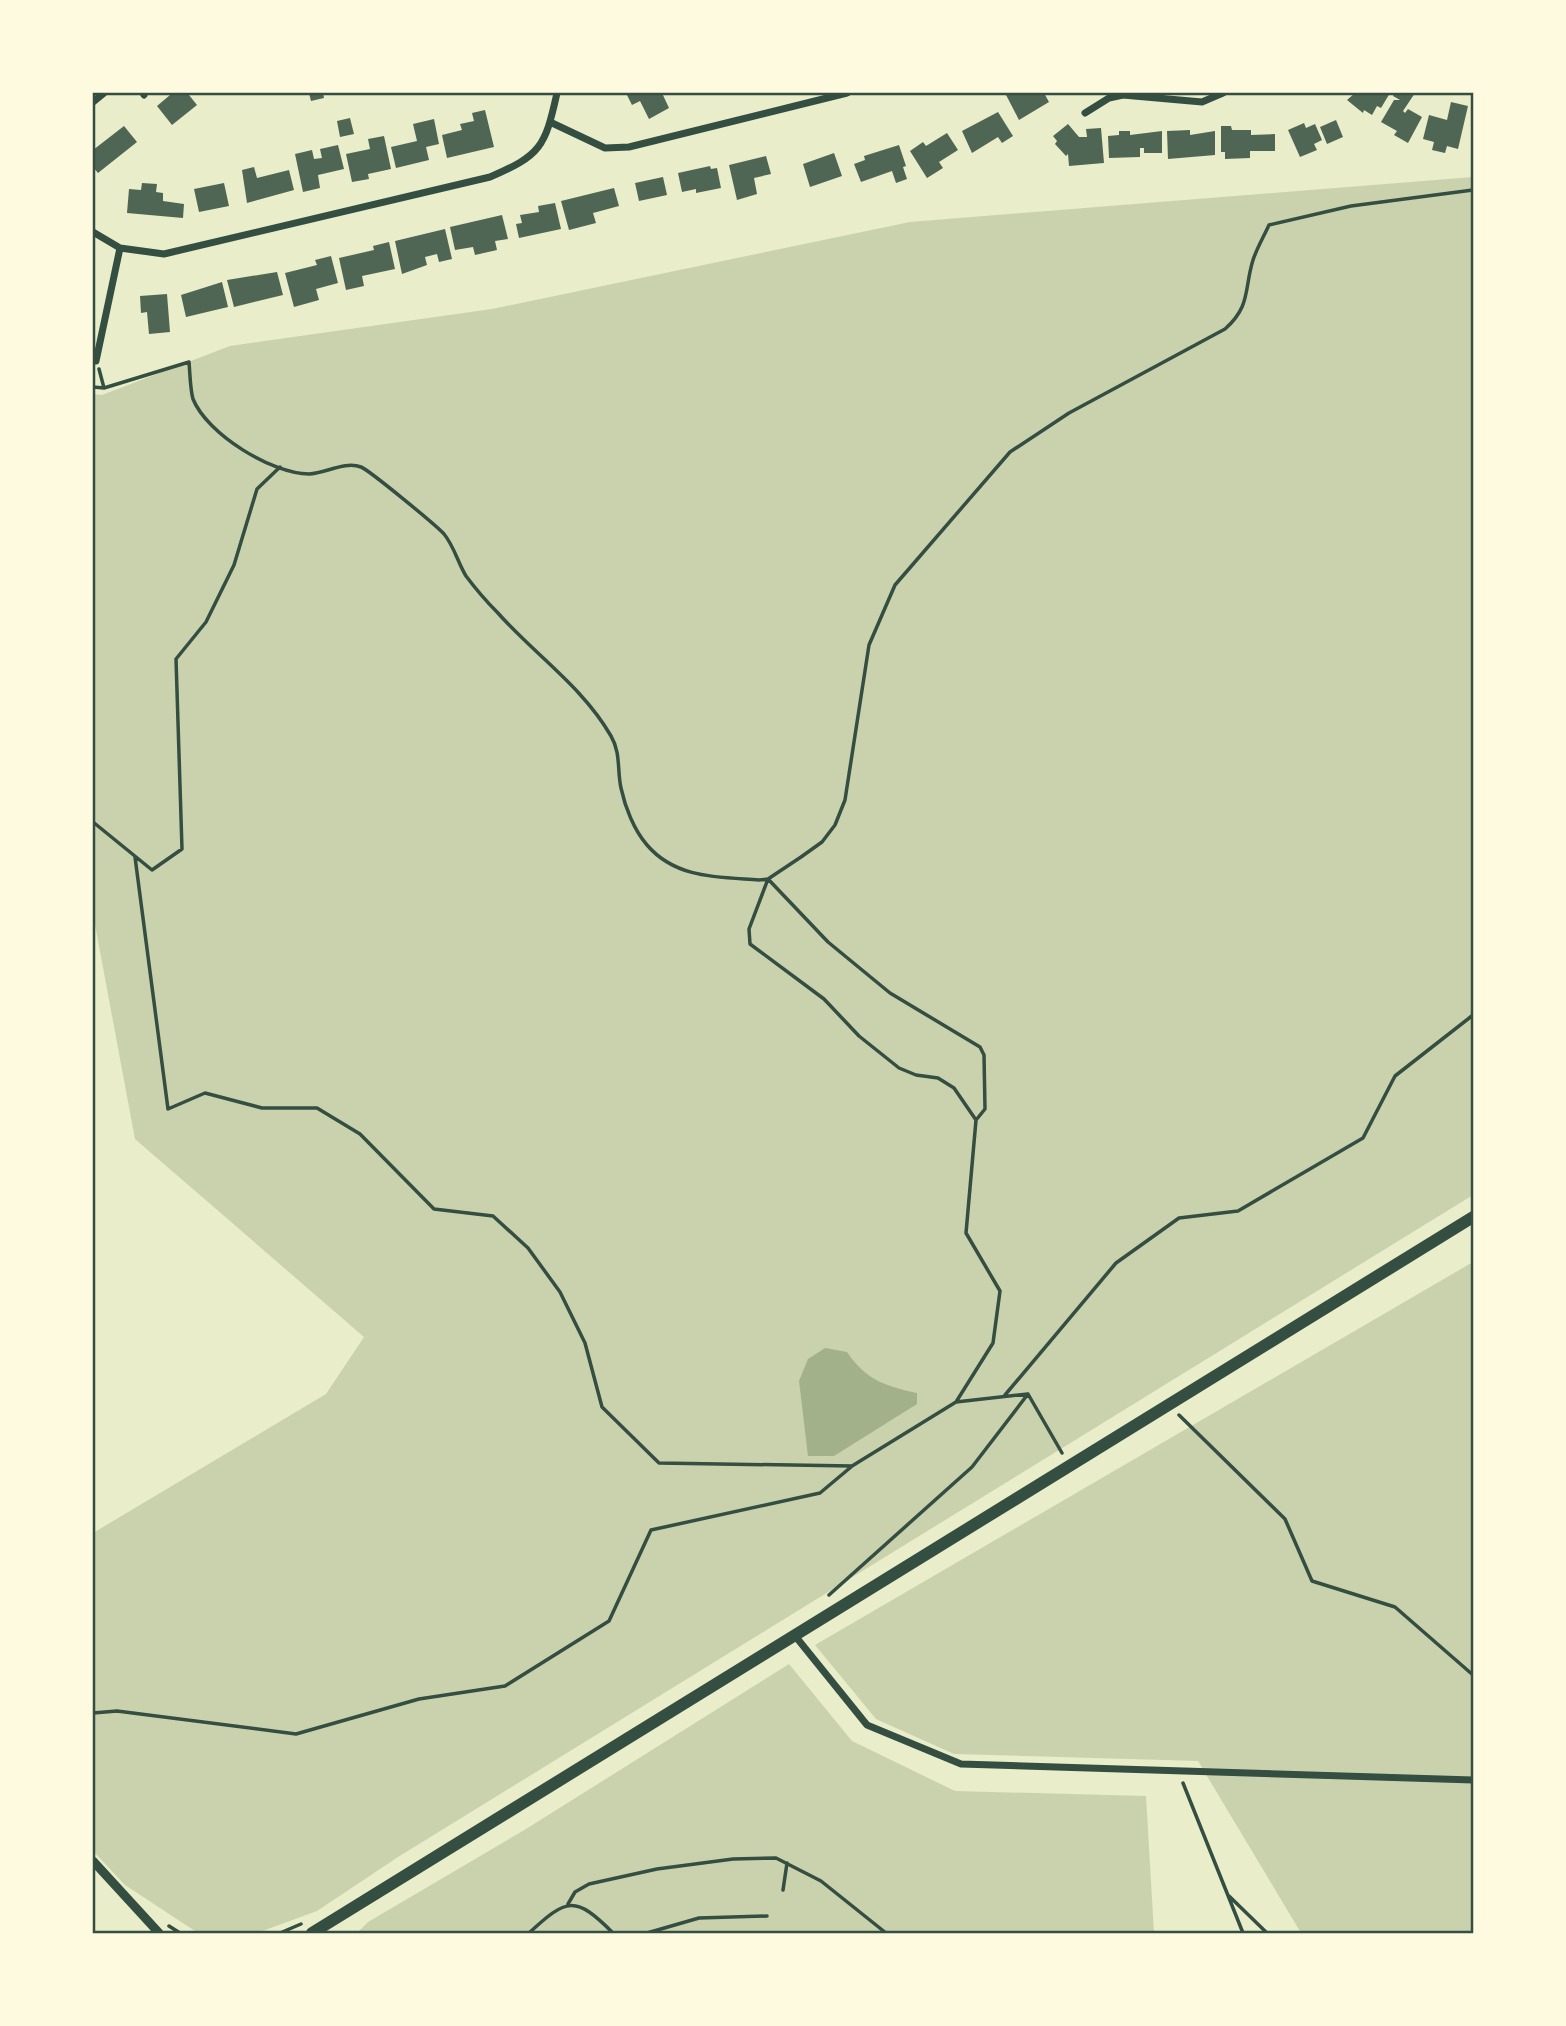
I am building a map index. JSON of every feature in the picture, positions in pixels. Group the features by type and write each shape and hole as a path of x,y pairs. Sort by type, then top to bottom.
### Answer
{"main road":[{"path":"312,1933 796,1637 1068,1465 1473,1217"},
{"path":"331,1933 350,1912"}],"street":[{"path":"93,102 104,93"},
{"path":"93,232 120,248 163,254 490,177 525,162 540,148 557,93"},
{"path":"550,122 605,148 629,147 847,93"},
{"path":"1085,113 1109,98 1124,95 1202,102 1223,93"},
{"path":"96,361 120,248"},
{"path":"796,1637 867,1725 961,1764 1473,1780"},
{"path":"93,1861 154,1931"}],"lane":[{"path":"529,1933 552,1911 568,1904 575,1892 589,1884 678,1864 776,1858 821,1881 886,1933"},
{"path":"783,1890 787,1863"},
{"path":"568,1904 587,1909 611,1932 621,1933"},
{"path":"647,1933 699,1918 767,1916"},
{"path":"896,1933 911,1933"}],"path":[{"path":"976,1120 954,1088 938,1078 916,1075 899,1068 859,1036 824,999 750,944 749,929 768,879 822,842 835,825 845,800 869,645 895,585 1010,452 1069,413 1225,329 1239,316 1247,297 1253,261 1269,225 1351,206 1473,190"},
{"path":"96,361 104,388"},
{"path":"93,387 104,388 189,362 194,399 213,428 257,458 309,474 337,467 360,467 444,533 466,575 498,614 564,675 613,739 619,758 620,786 632,822 647,846 672,866 697,876 768,879 828,942 890,993 980,1048 985,1055 985,1108 976,1120 966,1233 1000,1291 993,1343 956,1402"},
{"path":"93,822 152,870 182,849 176,659 206,622 228,576 257,489 280,467"},
{"path":"135,857 168,1109 205,1093 262,1108 317,1108 360,1134 434,1209 493,1216 528,1248 560,1293 585,1343 602,1407 659,1462 852,1466"},
{"path":"1003,1397 1116,1263 1179,1218 1238,1211 1363,1138 1395,1076 1473,1015"},
{"path":"93,1713 117,1712 296,1734 419,1699 505,1686 609,1621 651,1530 820,1493 852,1466 956,1402 1028,1395"},
{"path":"1028,1395 1068,1465"},
{"path":"820,1603 972,1467 1028,1395"},
{"path":"1168,1404 1285,1519 1312,1581 1395,1607 1473,1675"},
{"path":"1178,1772 1243,1933"},
{"path":"1228,1894 1267,1933"}],"shaded area":[{"path":"1473,177 1473,1195 398,1857 317,1911 257,1933 198,1933 125,1885 93,1851 93,1533 326,1394 364,1337 135,1139 93,914 93,394 102,395 230,346 492,309 910,222"},
{"path":"1473,1262 1473,1933 1301,1933 1198,1761 954,1754 876,1719 815,1645"},
{"path":"825,1348 847,1352 861,1369 877,1380 917,1393 917,1404 834,1456 808,1456 799,1381 808,1359"},
{"path":"789,1664 852,1741 955,1791 1146,1796 1154,1933 357,1933 368,1922 526,1829"}],"building":[{"path":"168,93 192,93 189,95 197,105 172,125 157,106 170,95"},
{"path":"309,93 323,93 324,98 311,101"},
{"path":"626,93 662,93 669,108 649,119 640,101 632,105"},
{"path":"1005,93 1044,93 1049,102 1019,120"},
{"path":"1355,93 1390,93 1381,108 1377,106 1372,115 1364,110 1363,113 1347,100"},
{"path":"1394,93 1415,93 1403,111 1405,113 1408,109 1422,117 1408,143 1394,135 1397,131 1381,122 1394,100 1400,100 1393,96"},
{"path":"1451,102 1468,106 1458,149 1447,146 1445,153 1432,150 1434,142 1423,139 1429,115 1447,120"},
{"path":"485,110 494,147 447,158 442,135 462,130 460,124 474,121 472,113"},
{"path":"998,112 1013,136 1002,143 998,137 972,153 962,131"},
{"path":"350,118 354,134 340,137 337,121"},
{"path":"434,119 439,144 426,147 429,160 396,168 391,147 417,141 413,124"},
{"path":"1336,120 1343,137 1327,144 1320,127"},
{"path":"1304,123 1306,128 1315,124 1322,140 1314,144 1317,150 1300,157 1288,130"},
{"path":"1068,124 1079,137 1087,137 1086,129 1101,128 1104,163 1069,166 1068,154 1066,156 1055,144 1057,141 1053,136"},
{"path":"124,126 137,142 98,173 93,167 93,150"},
{"path":"1221,126 1231,126 1232,130 1251,130 1251,135 1275,134 1275,151 1250,151 1250,158 1225,159 1225,152 1221,152"},
{"path":"1190,130 1190,135 1215,131 1215,155 1168,159 1167,131"},
{"path":"1119,131 1130,131 1130,135 1162,131 1162,153 1144,153 1144,148 1140,148 1140,157 1109,158 1108,136 1119,135"},
{"path":"947,133 958,150 939,162 943,168 927,178 910,151 923,142 926,146"},
{"path":"384,136 391,169 368,174 369,179 352,182 346,154 370,149 368,139"},
{"path":"338,145 344,169 318,175 320,188 303,192 295,154 312,150 314,159 322,158 320,149"},
{"path":"899,145 907,179 896,183 892,171 861,182 854,164 865,160 864,156"},
{"path":"834,153 842,176 810,187 803,164"},
{"path":"766,156 771,174 754,178 757,194 737,200 729,165"},
{"path":"710,166 711,169 717,168 721,188 696,193 696,189 682,192 678,173"},
{"path":"254,167 257,178 289,170 294,190 247,203 242,170"},
{"path":"663,177 667,195 639,201 635,183"},
{"path":"142,183 157,184 156,192 163,193 163,201 184,204 183,218 127,213 129,189 141,190"},
{"path":"224,183 229,206 199,212 194,189"},
{"path":"614,188 619,206 593,213 596,223 569,230 561,201"},
{"path":"555,203 561,229 519,238 516,224 522,223 520,215 539,212 538,206"},
{"path":"502,215 508,239 495,241 497,250 475,255 473,247 455,250 450,227"},
{"path":"445,229 452,259 439,262 437,254 425,257 427,265 402,274 395,241"},
{"path":"389,242 395,269 362,276 364,286 346,290 339,258 374,250 373,246"},
{"path":"331,256 338,283 316,289 319,300 294,307 285,273 317,265 315,260"},
{"path":"277,272 283,295 234,307 227,280"},
{"path":"222,282 228,307 186,317 181,295"},
{"path":"167,294 170,332 149,334 147,312 141,313 140,296"}]}
